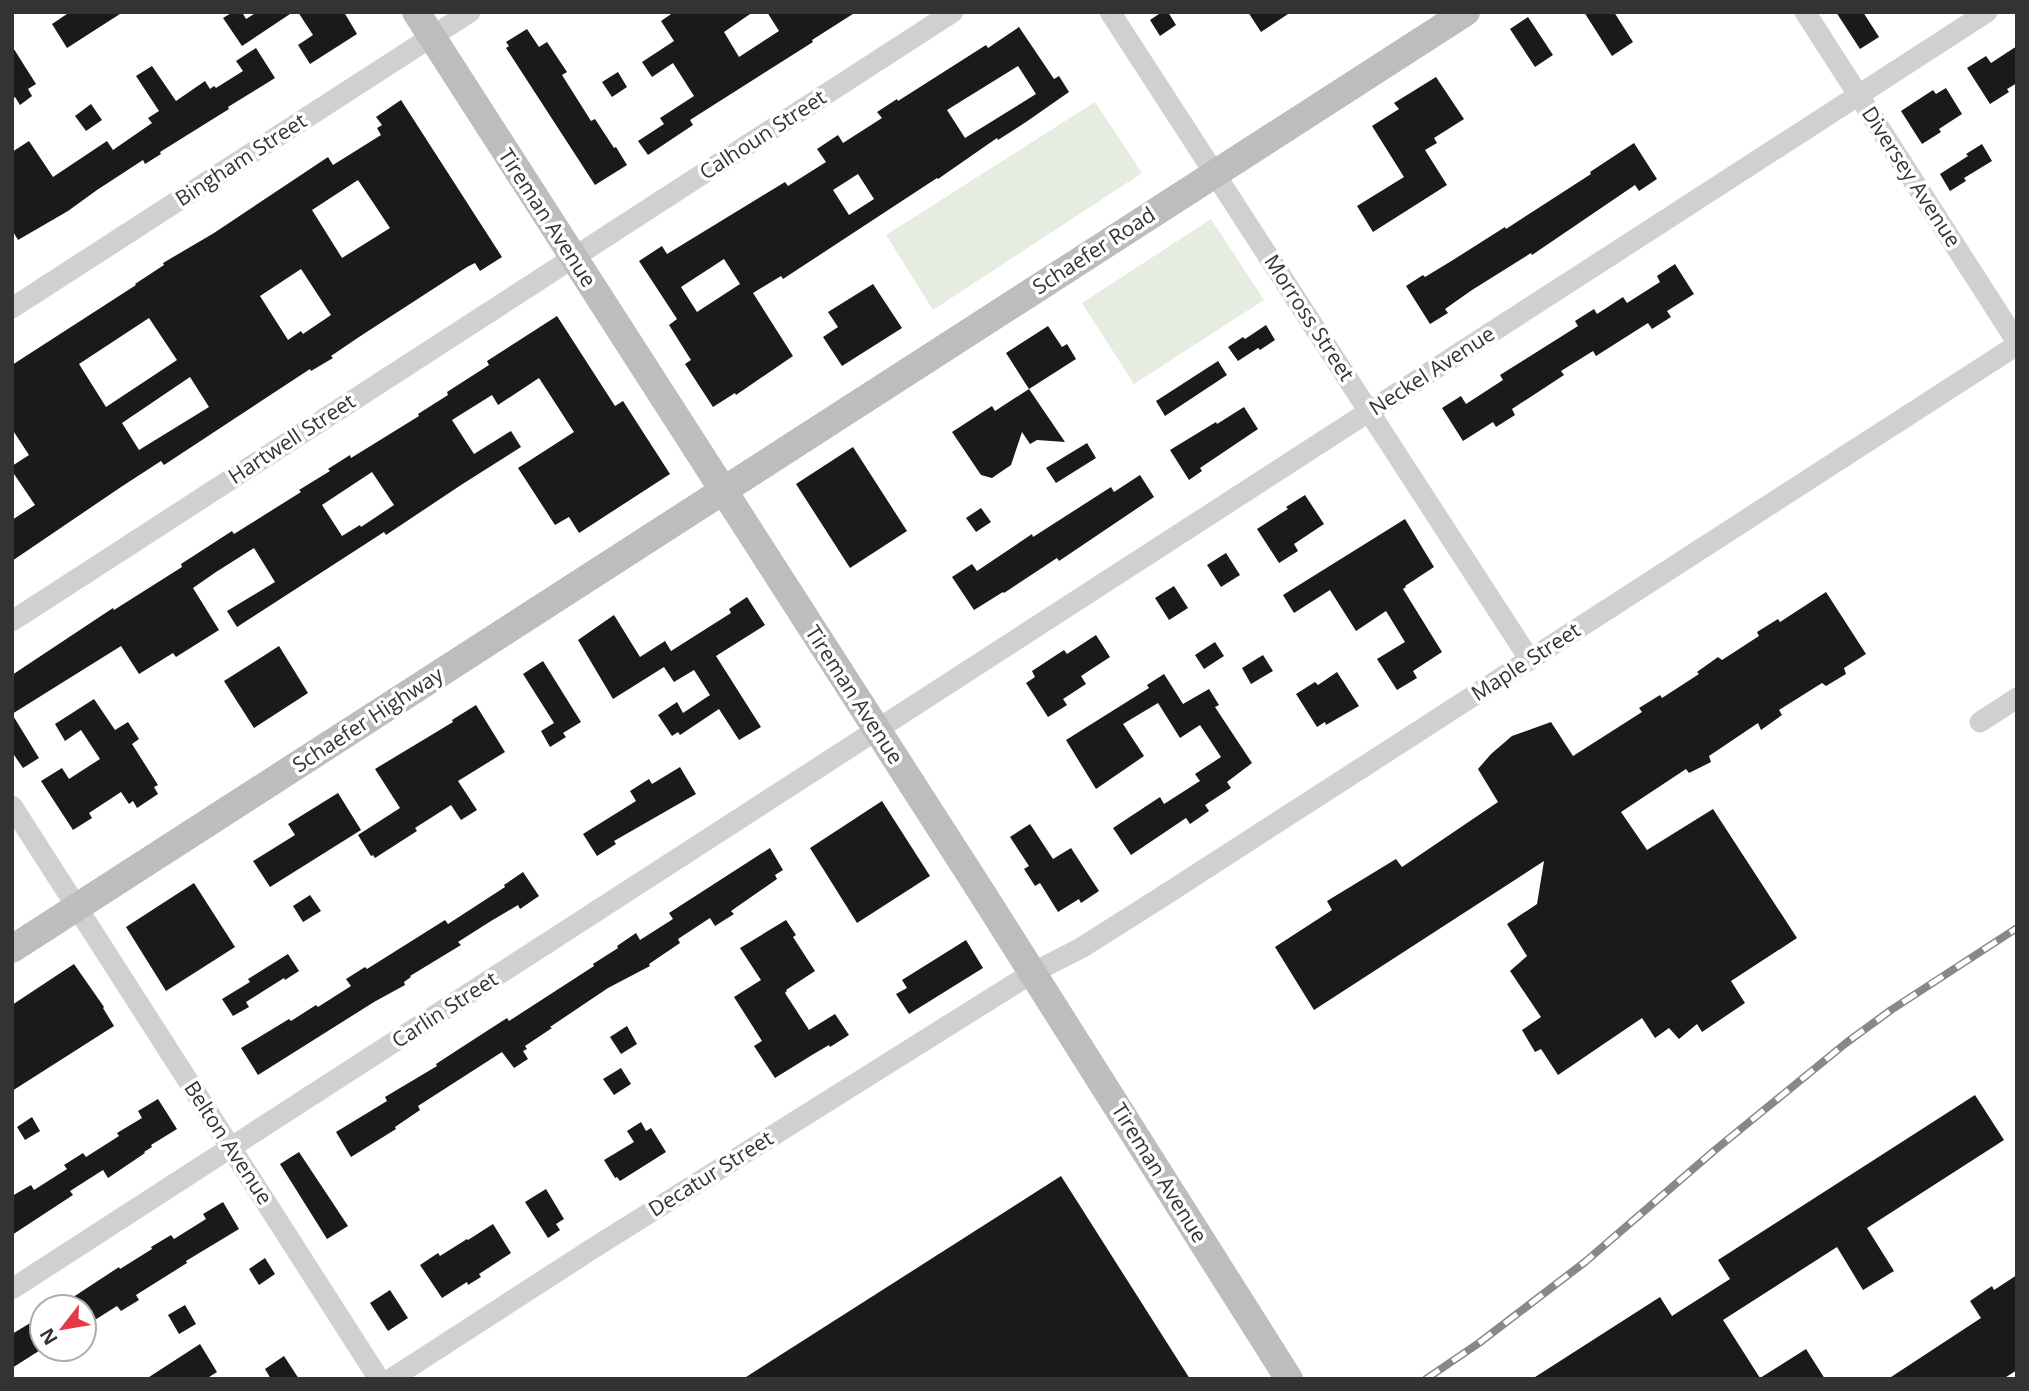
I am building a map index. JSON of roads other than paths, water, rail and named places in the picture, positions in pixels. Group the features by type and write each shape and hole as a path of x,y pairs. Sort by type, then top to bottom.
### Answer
{"main road":[{"name":"Tireman Avenue","path":"416,12 1289,1379"},
{"name":"Schaefer Road","path":"723,491 1465,12"},
{"name":"Schaefer Highway","path":"12,949 723,491"}],"street":[{"name":"Bingham Street","path":"12,307 470,12"},
{"name":"Calhoun Street","path":"573,257 953,12"},
{"name":"Morross Street","path":"1110,12 1530,660"},
{"name":"Diversey Avenue","path":"1805,12 2017,344"},
{"name":"Neckel Avenue","path":"877,730 1987,12"},
{"name":"Hartwell Street","path":"12,621 573,257"},
{"name":"Maple Street","path":"1032,973 1081,948 1165,896 2017,344"},
{"path":"1980,722 2017,698"},
{"name":"Carlin Street","path":"12,1289 877,730"},
{"name":"Belton Avenue","path":"12,806 379,1379"},
{"name":"Decatur Street","path":"391,1379 595,1247 1032,973"}],"railway":[{"path":"1426,1379 1479,1343 1585,1262 1715,1150 1846,1043 1891,1010 2017,928"}]}
